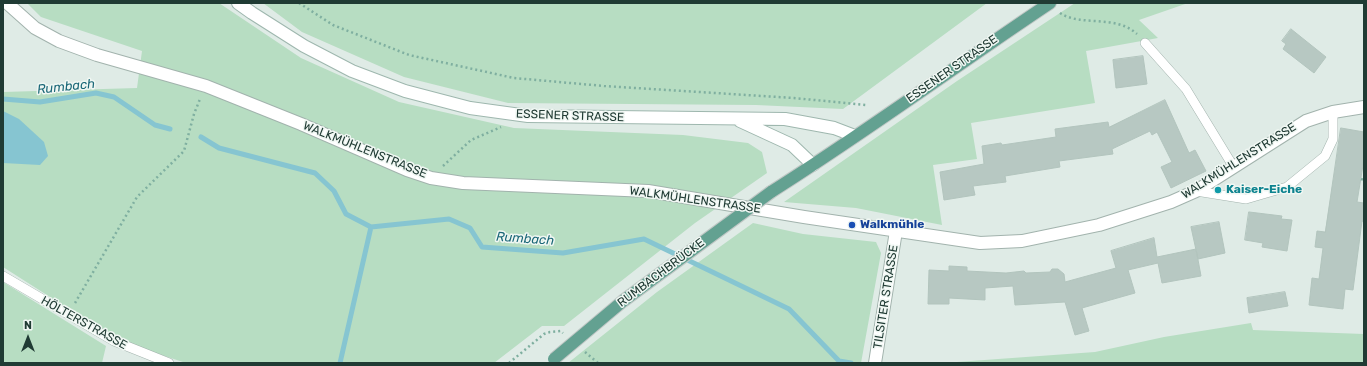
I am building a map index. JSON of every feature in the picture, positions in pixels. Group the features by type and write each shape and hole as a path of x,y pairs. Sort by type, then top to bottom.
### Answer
{"main road":[{"name":"ESSENER STRASSE","path":"771,192 813,165 977,51 1050,3"},
{"name":"RUMBACHBRÜCKE","path":"552,361 624,301 771,192"}],"street":[{"name":"WALKMÜHLENSTRASSE","path":"7,3 35,28 58,41 97,55 206,86 407,170 431,178 463,183 648,191 980,242 1022,241 1099,225 1170,202 1196,191 1233,166 1306,121 1333,112 1364,108"},
{"name":"ESSENER STRASSE","path":"238,3 252,14 304,46 352,71 405,91 470,108 528,116 785,119 834,128 855,136"},
{"name":"ESSENER STRASSE","path":"736,119 792,145 813,165"},
{"name":"TILSITER STRASSE","path":"875,363 896,230"}],"lane":[{"path":"1145,43 1186,89 1233,166"},
{"path":"1196,191 1246,199 1286,187 1325,156 1333,139 1333,112"},
{"name":"HÖLTERSTRASSE","path":"3,276 68,316 114,341 169,363"}],"path":[{"path":"299,3 333,25 409,55 514,78 604,86 794,98 866,105"},
{"path":"1050,3 1063,14 1082,20 1101,20 1130,28 1145,43"},
{"path":"68,316 137,197 184,151 194,114"},
{"path":"431,178 471,140 528,116"}],"green space":[{"path":"27,3 219,3 301,58 399,102 514,128 683,135 748,143 762,152 767,173 695,223 564,326 542,326 494,363 186,363 119,341 3,267 3,92 137,88 142,51 41,17"},
{"path":"263,3 987,3 843,109 756,105 508,103 404,77 302,32"},
{"path":"1075,3 1188,3 1139,20 1158,38 1086,51 1095,103 971,123 977,159 933,165 942,225 856,208 784,202 957,81"},
{"path":"753,223 803,234 876,242 881,253 861,363 568,363 657,292"},
{"path":"3,282 106,346 102,363 3,363"},
{"path":"1251,323 1253,330 1364,334 1364,363 943,363 1095,352 1164,337"}],"water":[{"path":"3,111 19,119 44,142 48,156 40,165 3,163"}],"building":[{"path":"1291,29 1326,57 1314,73 1283,49 1286,44 1282,41"},
{"path":"1143,56 1147,84 1116,88 1113,60"},
{"path":"1165,100 1189,153 1195,150 1206,171 1171,188 1161,167 1172,162 1157,132 1152,135 1150,131 1112,149 1113,154 1059,161 1060,167 1005,176 1006,182 973,186 975,195 944,200 940,172 984,164 982,146 1001,143 1002,145 1056,137 1055,129 1108,122 1109,127"},
{"path":"1341,128 1364,132 1364,159 1357,202 1364,203 1364,222 1362,221 1353,290 1345,289 1343,309 1309,305 1312,278 1319,279 1323,248 1315,247 1317,231 1325,232"},
{"path":"1249,212 1282,216 1281,219 1292,220 1287,251 1262,247 1263,243 1245,240"},
{"path":"1219,222 1225,253 1198,259 1191,227"},
{"path":"1154,238 1157,257 1196,249 1201,276 1162,283 1158,263 1128,270 1135,293 1082,308 1089,331 1075,335 1065,302 1015,305 1013,286 985,288 985,300 949,298 949,304 928,304 929,270 949,271 949,266 967,267 967,271 1006,273 1024,271 1026,273 1050,272 1052,269 1058,269 1064,274 1065,282 1116,268 1111,251"},
{"path":"1285,292 1288,306 1249,313 1247,298"}],"waterway":[{"name":"Rumbach","path":"3,99 40,102 96,93 114,97 155,125 170,129"},
{"name":"Rumbach","path":"201,137 219,148 315,173 334,191 346,214 371,227 449,219 470,228 482,247 563,253 644,239 789,309 839,361 851,363"},
{"path":"340,363 371,227"}],"place":[{"name":"Kaiser-Eiche","path":"1218,190"},
{"name":"Walkmühle","path":"852,225"}]}
